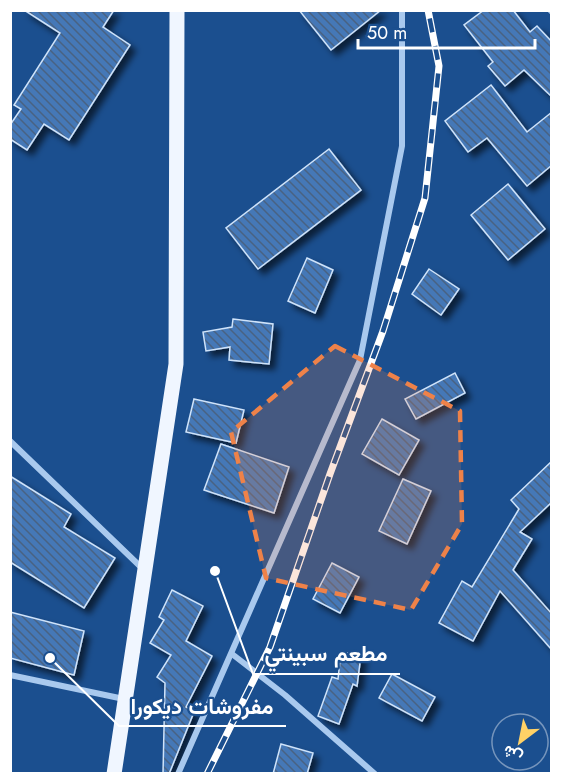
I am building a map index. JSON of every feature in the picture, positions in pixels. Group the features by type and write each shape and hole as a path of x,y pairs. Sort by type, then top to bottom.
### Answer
{"main road":[{"path":"114,774 176,364 177,10"}],"street":[{"path":"178,774 360,360 402,146 402,10"},
{"path":"10,441 144,570"},
{"path":"232,654 285,694 375,774"},
{"path":"10,675 125,699"}],"highlighted area":[{"path":"335,346 460,411 462,524 411,610 266,578 231,432"}],"building":[{"path":"24,10 114,10 103,27 130,45 69,140 44,124 27,150 10,139 10,125 21,109 14,105 60,33"},
{"path":"299,10 381,10 331,50"},
{"path":"484,10 513,10 530,32 537,26 552,42 552,97 524,70 505,86 488,66 493,62 464,25"},
{"path":"491,85 527,132 552,112 552,165 527,186 487,138 468,152 445,121"},
{"path":"329,149 361,190 258,269 226,228"},
{"path":"508,184 545,229 508,260 471,215"},
{"path":"307,258 333,270 315,313 288,301"},
{"path":"429,269 459,289 441,315 412,294"},
{"path":"233,319 273,324 269,364 229,360 230,347 206,351 203,332 232,327"},
{"path":"455,373 465,393 416,419 405,399"},
{"path":"194,399 244,410 236,443 186,432"},
{"path":"382,419 419,440 399,475 362,454"},
{"path":"221,444 289,467 274,513 204,490"},
{"path":"552,461 552,502 520,532 532,539 513,570 552,614 552,650 500,591 473,641 439,623 462,581 472,587 519,509 511,500"},
{"path":"10,476 71,514 64,527 115,558 84,608 10,562"},
{"path":"403,479 431,491 407,544 379,531"},
{"path":"332,563 359,577 340,613 313,599"},
{"path":"172,590 203,606 186,641 212,656 186,707 194,712 169,774 163,774 165,683 157,677 171,655 150,643 164,620 159,617"},
{"path":"10,612 84,631 74,675 10,658"},
{"path":"341,652 361,655 357,686 353,684 339,724 318,716 332,677 338,679"},
{"path":"392,674 435,697 422,721 379,698"},
{"path":"281,744 313,753 307,774 273,774"}],"railway":[{"path":"207,774 270,647 383,331 425,198 439,66 428,10"}],"place":[{"name":"مطعم سبينتي","path":"215,571"},
{"name":"مفروشات ديكورا","path":"50,658"}]}
